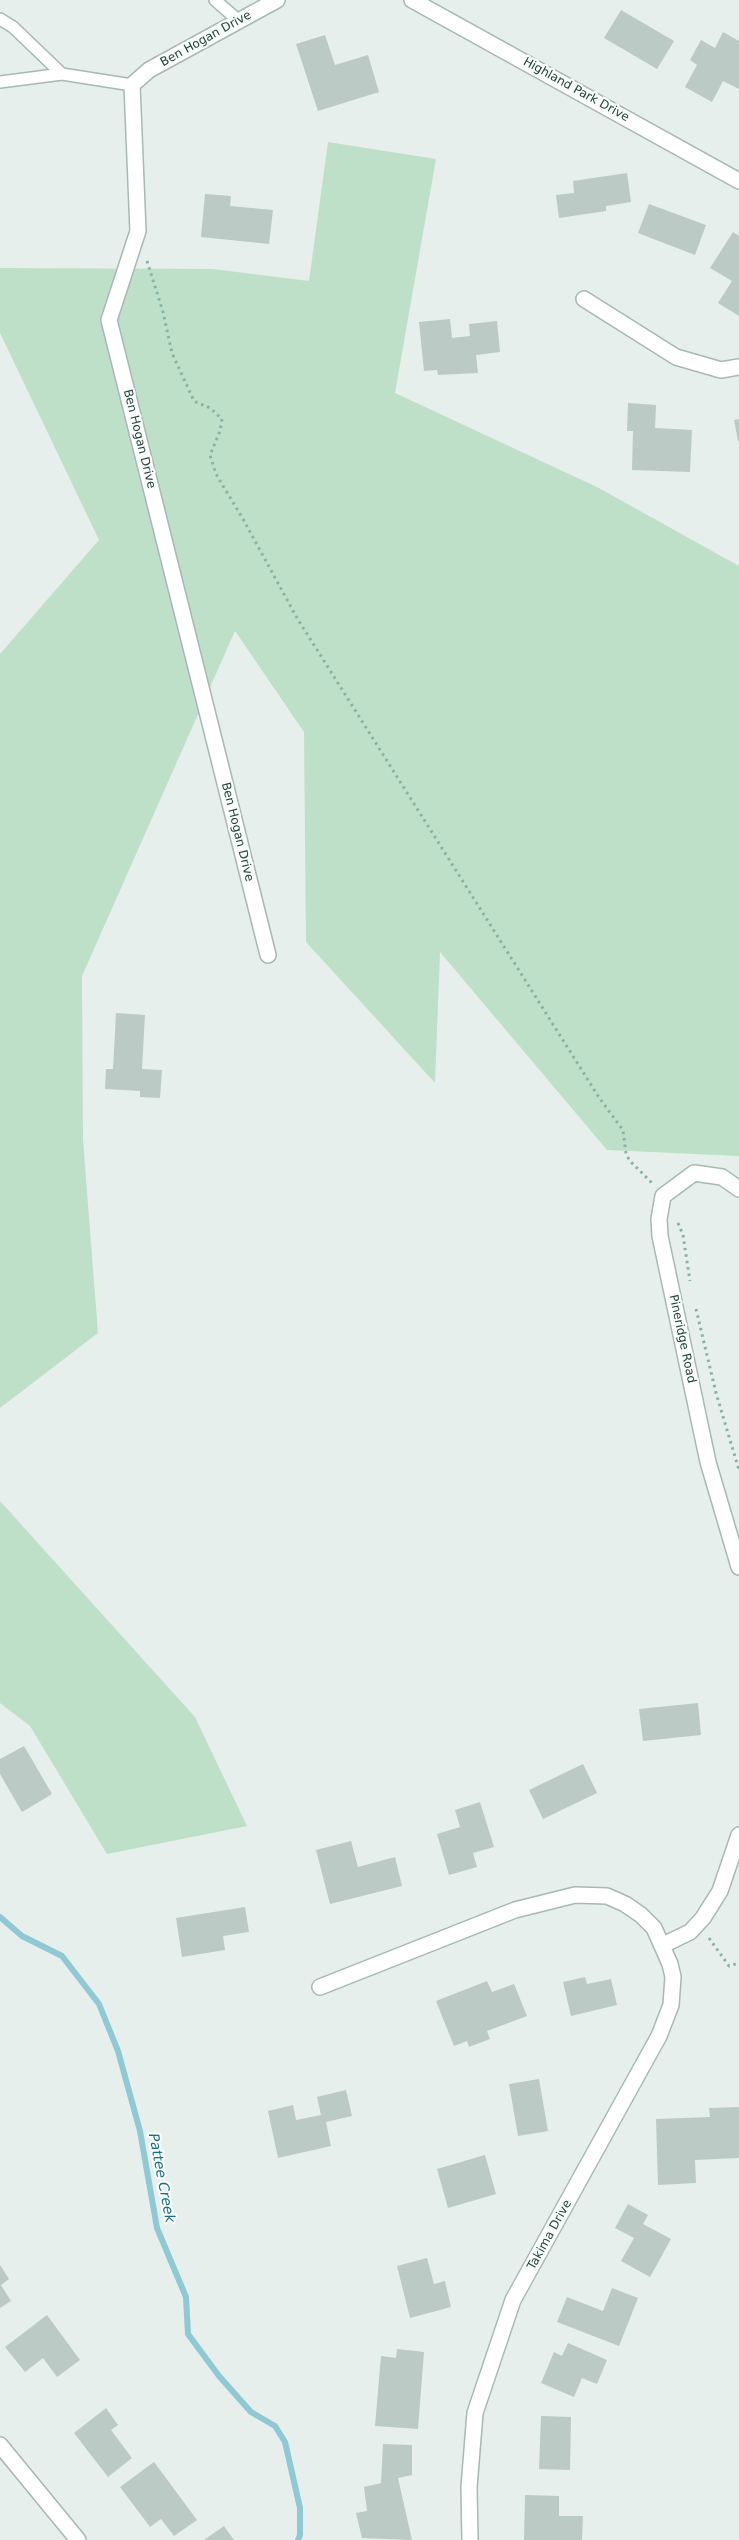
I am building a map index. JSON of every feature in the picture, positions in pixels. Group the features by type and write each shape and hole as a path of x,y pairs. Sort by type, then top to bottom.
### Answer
{"street":[{"name":"Ben Hogan Drive","path":"268,955 109,320 138,231 132,85 149,70 277,0"},
{"name":"Highland Park Drive","path":"412,0 739,181"},
{"path":"584,299 676,357 721,370 739,366"},
{"name":"Pineridge Road","path":"739,1190 722,1177 694,1173 663,1196 659,1219 660,1236 708,1462 739,1566"},
{"path":"663,1945 690,1932 703,1918 720,1891 739,1835"},
{"name":"Takima Drive","path":"320,1987 515,1910 575,1895 597,1894 625,1904 648,1921 663,1945 670,1964 673,1977 672,2005 667,2017 566,2208 513,2300 475,2413 469,2486 470,2540"},
{"path":"0,2444 78,2540"}],"lane":[{"path":"215,0 239,21"},
{"path":"0,19 13,27 62,74"},
{"path":"0,82 62,74 132,85"}],"path":[{"path":"138,231 163,312 172,353 194,402 210,408 222,419 220,431 210,455 216,474 244,519 302,626 600,1099 623,1130 626,1154 630,1161 656,1187"},
{"path":"674,1216 683,1235 691,1288"},
{"path":"695,1304 716,1393 739,1470"},
{"path":"703,1918 708,1938 729,1966 739,1964"}],"green space":[{"path":"328,142 436,159 395,393 597,487 739,566 739,1156 607,1150 440,952 435,1083 306,942 304,732 235,631 82,976 83,1140 98,1333 0,1408 0,654 99,540 0,333 0,268 213,269 309,281"},
{"path":"0,1501 195,1717 247,1826 107,1854 30,1726 0,1703"}],"building":[{"path":"621,10 674,41 657,69 604,38"},
{"path":"723,32 739,41 739,89 723,81 712,102 685,87 697,65 690,60 701,40 715,48"},
{"path":"325,35 335,65 368,55 379,92 318,111 296,44"},
{"path":"627,173 631,202 606,206 606,211 559,218 556,195 574,193 573,181"},
{"path":"205,194 231,196 230,206 273,210 269,244 201,237"},
{"path":"649,204 706,225 695,255 638,233"},
{"path":"733,232 739,236 739,316 718,303 732,281 710,268"},
{"path":"450,319 452,338 470,336 469,324 497,321 500,352 476,355 478,373 438,375 437,370 424,371 419,322"},
{"path":"628,403 656,405 655,428 692,430 690,472 632,470 633,431 627,431"},
{"path":"739,419 739,441 738,441 734,420"},
{"path":"116,1013 145,1015 142,1069 162,1070 160,1098 140,1097 140,1091 105,1089 106,1069 113,1069"},
{"path":"698,1703 701,1735 643,1741 639,1709"},
{"path":"24,1746 52,1794 22,1812 0,1774 0,1759"},
{"path":"583,1764 597,1793 543,1819 529,1790"},
{"path":"480,1802 494,1847 473,1853 477,1867 449,1875 437,1834 460,1827 455,1810"},
{"path":"351,1841 358,1867 395,1857 402,1886 330,1904 316,1850"},
{"path":"245,1907 249,1932 223,1936 225,1950 182,1957 176,1918"},
{"path":"585,1977 587,1984 611,1979 617,2005 571,2016 563,1982"},
{"path":"487,1981 492,1992 514,1984 527,2016 487,2031 490,2039 469,2047 467,2041 454,2046 436,2001"},
{"path":"539,2079 548,2131 518,2136 509,2084"},
{"path":"346,2090 352,2116 326,2122 331,2146 278,2158 268,2111 293,2105 296,2120 321,2115 317,2097"},
{"path":"739,2107 739,2158 695,2160 696,2183 658,2185 656,2119 710,2117 709,2108"},
{"path":"485,2155 496,2194 448,2208 437,2169"},
{"path":"628,2204 648,2215 643,2224 671,2239 650,2277 621,2261 634,2238 615,2228"},
{"path":"427,2258 434,2284 445,2281 451,2307 410,2318 397,2266"},
{"path":"0,2265 9,2279 1,2285 11,2301 0,2308"},
{"path":"612,2288 638,2298 619,2346 557,2322 567,2297 603,2311"},
{"path":"47,2315 80,2360 57,2377 43,2358 25,2372 5,2347"},
{"path":"568,2343 607,2360 597,2384 582,2378 574,2397 541,2383 554,2352 562,2356"},
{"path":"397,2349 424,2352 418,2429 375,2426 381,2356 396,2358"},
{"path":"106,2408 118,2425 111,2430 132,2458 108,2477 74,2433"},
{"path":"541,2416 571,2417 570,2470 539,2469"},
{"path":"383,2444 412,2445 412,2475 398,2478 412,2540 362,2538 356,2513 367,2511 364,2487 381,2483"},
{"path":"154,2462 197,2520 174,2536 161,2519 150,2527 120,2487"},
{"path":"525,2495 559,2496 559,2516 583,2516 582,2540 524,2540"},
{"path":"224,2526 234,2540 204,2540"}],"waterway":[{"name":"Pattee Creek","path":"0,1917 22,1936 62,1956 99,2004 118,2051 140,2131 157,2228 186,2297 188,2334 219,2376 251,2412 275,2426 285,2442 300,2508 300,2535 298,2540"}]}
